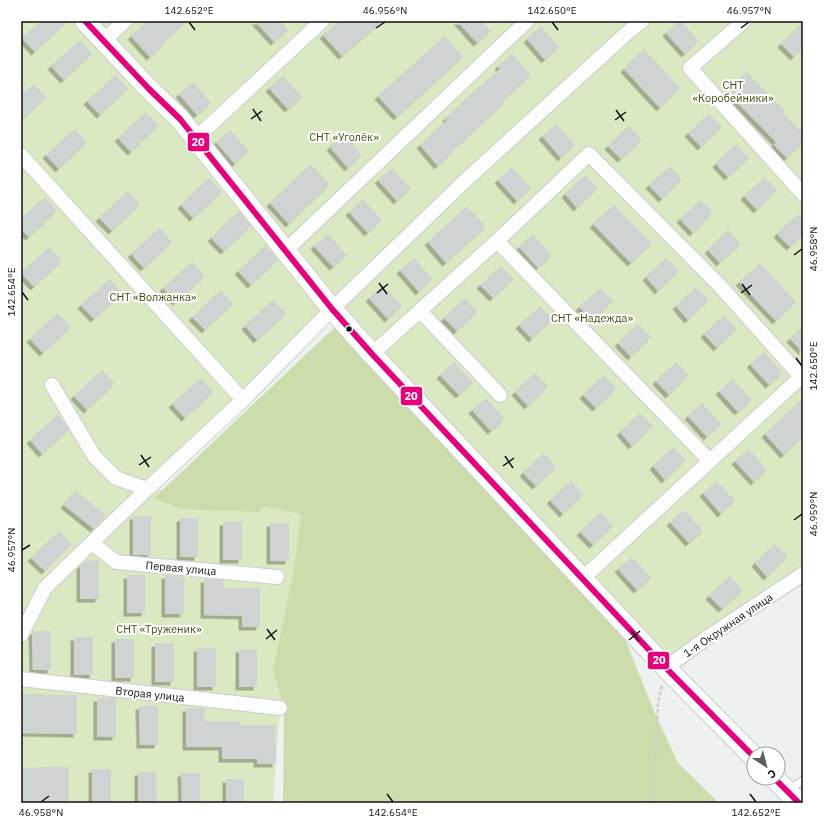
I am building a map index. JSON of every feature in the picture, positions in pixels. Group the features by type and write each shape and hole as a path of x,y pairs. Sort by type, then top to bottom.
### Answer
{"street":[{"path":"85,21 149,89 180,119 332,309 372,354 666,668 746,749"},
{"path":"104,40 125,21"},
{"path":"195,139 322,21"},
{"path":"285,251 527,21"},
{"path":"744,21 690,68 803,194"},
{"path":"21,635 45,588 147,489 243,400 332,309 467,179 635,23"},
{"path":"372,354 497,241 589,154 720,287 802,378 709,460 582,579"},
{"path":"21,155 243,400"},
{"path":"497,241 709,460"},
{"path":"420,311 500,395"},
{"path":"52,384 94,456 116,478 147,489"},
{"name":"Первая улица","path":"92,543 116,562 277,577"},
{"name":"1-я Окружная улица","path":"666,668 705,639 803,574"},
{"name":"Вторая улица","path":"21,679 280,708"}],"lane":[{"path":"787,791 803,780"}],"path":[{"path":"653,803 658,703 666,668"}],"green space":[{"path":"21,21 803,21 803,575 666,668 332,309 148,489 336,502 280,708 273,803 21,803"},
{"path":"337,325 500,498 625,639 654,711 678,763 719,803 283,803 284,709 273,670 294,570 301,514 264,506 259,512 181,509 154,498"}],"building":[{"path":"41,21 68,21 35,52 22,38"},
{"path":"148,21 187,21 162,43 164,45 150,57 131,36"},
{"path":"255,21 280,21 288,30 274,42"},
{"path":"339,21 383,21 342,56 323,35"},
{"path":"457,21 482,21 491,31 477,43"},
{"path":"679,21 681,21 699,41 685,54 666,33"},
{"path":"803,22 803,48 794,57 781,44"},
{"path":"541,26 559,47 545,60 527,39"},
{"path":"445,36 463,57 397,117 378,96"},
{"path":"80,40 92,54 64,80 51,66"},
{"path":"644,49 680,88 660,108 624,69"},
{"path":"512,54 531,75 503,100 505,102 438,166 420,145 447,120 446,118 472,93 500,69 498,66"},
{"path":"747,72 785,111 783,113 803,134 803,143 787,158 774,145 776,142 727,92"},
{"path":"116,75 128,89 100,115 87,101"},
{"path":"283,76 302,97 288,109 269,88"},
{"path":"193,82 211,103 197,115 179,94"},
{"path":"34,84 46,97 21,121 21,95"},
{"path":"146,112 159,125 131,152 118,138"},
{"path":"709,114 722,127 701,147 688,133"},
{"path":"556,124 575,145 561,158 542,136"},
{"path":"629,126 642,140 621,159 608,146"},
{"path":"75,129 87,142 59,169 46,155"},
{"path":"230,130 249,151 235,164 216,142"},
{"path":"344,134 362,155 348,168 330,147"},
{"path":"736,144 749,158 728,177 716,164"},
{"path":"311,164 330,185 289,224 270,203"},
{"path":"670,166 682,179 662,199 649,185"},
{"path":"512,167 531,188 517,201 498,180"},
{"path":"392,168 411,189 397,201 378,180"},
{"path":"585,175 598,188 577,208 565,194"},
{"path":"765,177 777,190 757,210 744,196"},
{"path":"209,178 222,192 193,218 181,205"},
{"path":"128,191 140,205 112,231 99,218"},
{"path":"45,197 57,211 29,237 21,229 21,219"},
{"path":"363,199 382,220 368,233 349,212"},
{"path":"701,200 713,213 693,233 680,219"},
{"path":"614,205 652,243 631,263 593,224"},
{"path":"467,206 486,227 446,263 428,242"},
{"path":"239,211 251,226 224,251 211,238"},
{"path":"798,214 803,220 803,235 790,247 777,234"},
{"path":"160,228 172,242 144,268 131,254"},
{"path":"728,230 741,244 720,263 708,250"},
{"path":"328,234 347,255 333,267 314,246"},
{"path":"533,234 552,256 538,268 519,247"},
{"path":"266,245 278,260 251,285 238,271"},
{"path":"49,247 62,261 34,287 21,273"},
{"path":"414,258 432,279 419,292 400,270"},
{"path":"666,258 679,271 658,291 646,277"},
{"path":"192,262 205,276 176,302 163,288"},
{"path":"760,263 796,302 776,321 739,282"},
{"path":"501,266 514,279 493,298 480,285"},
{"path":"110,279 122,293 94,319 81,305"},
{"path":"383,286 402,306 388,319 369,298"},
{"path":"696,287 709,300 688,320 676,306"},
{"path":"600,288 613,301 592,320 579,307"},
{"path":"221,290 233,304 205,330 192,317"},
{"path":"465,298 477,312 457,331 444,318"},
{"path":"273,300 286,314 257,340 245,326"},
{"path":"540,306 553,319 532,339 519,325"},
{"path":"58,313 71,327 43,353 30,339"},
{"path":"724,315 737,329 717,348 704,334"},
{"path":"638,324 651,337 631,357 618,343"},
{"path":"803,326 803,352 790,339"},
{"path":"764,352 783,373 769,385 750,364"},
{"path":"454,362 473,383 459,395 440,375"},
{"path":"676,362 689,375 669,395 656,381"},
{"path":"102,370 115,384 87,410 74,396"},
{"path":"535,373 548,386 528,406 515,392"},
{"path":"604,375 616,389 596,408 583,395"},
{"path":"201,378 213,392 185,418 172,404"},
{"path":"733,379 752,400 738,412 719,391"},
{"path":"486,398 505,419 491,431 472,410"},
{"path":"803,398 803,437 784,455 765,434"},
{"path":"702,403 721,424 707,437 688,416"},
{"path":"640,413 653,426 632,446 620,432"},
{"path":"58,414 69,430 42,454 30,440"},
{"path":"673,447 686,460 665,480 653,466"},
{"path":"749,449 767,470 754,482 735,461"},
{"path":"544,453 556,467 536,486 523,473"},
{"path":"571,481 584,494 563,514 550,500"},
{"path":"717,481 735,501 721,514 703,493"},
{"path":"76,491 106,515 94,529 64,505"},
{"path":"684,510 703,531 689,543 670,522"},
{"path":"601,512 613,526 593,545 580,532"},
{"path":"133,516 151,516 151,555 133,555"},
{"path":"180,518 198,518 198,557 180,557"},
{"path":"223,522 242,522 242,560 223,560"},
{"path":"270,523 289,523 289,561 270,561"},
{"path":"59,531 72,544 45,571 31,558"},
{"path":"775,544 788,557 767,577 755,563"},
{"path":"632,557 651,578 637,590 618,569"},
{"path":"99,560 99,599 80,599 80,566 86,561"},
{"path":"127,575 145,575 145,613 127,613"},
{"path":"165,575 184,577 184,614 165,614"},
{"path":"730,576 743,590 722,609 709,596"},
{"path":"204,579 223,580 223,588 260,588 260,627 242,627 242,616 204,615"},
{"path":"32,631 51,631 51,670 33,670"},
{"path":"74,637 93,637 93,675 74,675"},
{"path":"115,639 134,639 134,678 115,678"},
{"path":"155,643 174,643 174,682 155,682"},
{"path":"197,648 216,648 216,687 197,687"},
{"path":"239,649 257,649 257,687 239,687"},
{"path":"22,694 77,695 77,734 22,733"},
{"path":"97,698 116,698 116,737 97,737"},
{"path":"139,706 158,706 158,745 140,745"},
{"path":"186,708 205,708 204,721 240,721 240,725 275,725 276,764 257,764 257,759 222,759 222,747 186,747"},
{"path":"69,767 69,803 21,803 21,768"},
{"path":"92,769 111,769 111,803 92,803"},
{"path":"138,772 156,772 157,803 138,803"},
{"path":"181,773 200,773 200,803 182,803"},
{"path":"226,779 244,779 244,803 226,803"}],"transit line":[{"name":"20","path":"85,21 149,89 180,119 332,309 372,354 666,668 746,749"},
{"name":"20","path":"782,786 799,803"}],"park label":[{"name":"СНТ «Коробейники»","path":"733,91"},
{"name":"СНТ «Уголёк»","path":"344,137"},
{"name":"СНТ «Волжанка»","path":"153,297"},
{"name":"СНТ «Надежда»","path":"592,318"},
{"name":"СНТ «Труженик»","path":"159,629"}]}
